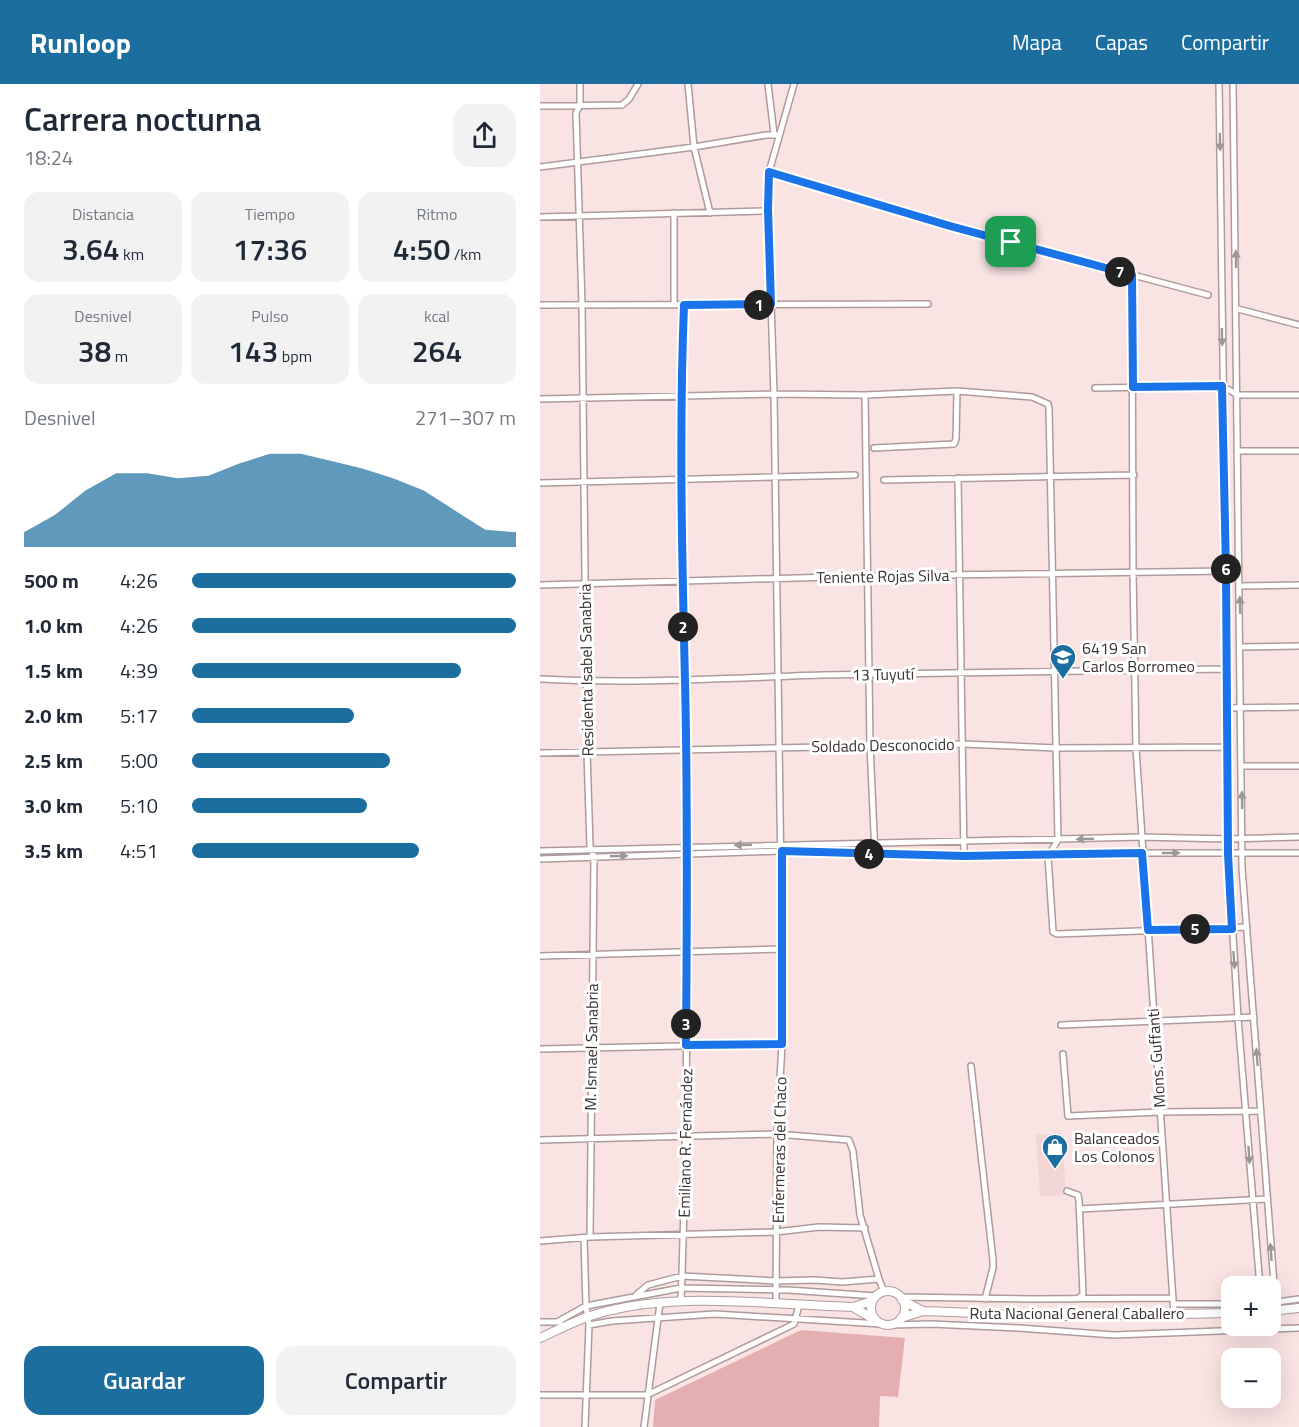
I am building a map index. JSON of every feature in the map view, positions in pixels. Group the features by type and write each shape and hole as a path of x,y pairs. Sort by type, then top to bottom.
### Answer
{"highway":[{"path":"540,1338 574,1323 588,1321 622,1308 681,1301 853,1307 874,1299 884,1292 892,1292 901,1298 904,1309 901,1318 890,1325 878,1322 853,1307"},
{"name":"Ruta Nacional General Caballero","path":"901,1298 922,1311"},
{"path":"874,1299 871,1311 878,1322"},
{"path":"1281,1307 1299,1308"},
{"name":"Ruta Nacional General Caballero","path":"901,1318 922,1311 1034,1314 1221,1313"}],"street":[{"name":"Residenta Isabel Sanabria","path":"580,84 580,105 576,113 582,305 587,752 591,850 594,857"},
{"path":"540,106 622,105 629,99 638,84"},
{"path":"688,84 694,147 710,213"},
{"path":"540,167 776,134 768,84"},
{"name":"Enfermeras del Chaco","path":"776,1304 777,1134 782,1044 783,949 774,394 768,211 769,172 776,134 794,84"},
{"path":"1219,84 1228,854 1238,1018 1259,1276"},
{"path":"1233,84 1242,854 1271,1276"},
{"path":"769,172 950,226 1208,295"},
{"path":"540,217 768,211"},
{"path":"674,213 674,305"},
{"name":"Mons. Guffanti","path":"1132,275 1136,748 1174,1315"},
{"path":"540,305 928,304"},
{"name":"Emiliano R. Fernández","path":"681,1301 687,951 685,681 681,582 681,397 684,305"},
{"path":"1238,309 1299,325"},
{"path":"1095,388 1222,386 1237,394 1299,395"},
{"path":"540,399 774,394 865,395 957,391 1032,397 1048,404 1052,477 1058,840 1048,856 1053,932 1057,934 1247,927"},
{"path":"874,448 951,446 954,444 957,439 957,391"},
{"path":"865,395 868,674 875,854"},
{"path":"1238,451 1299,450"},
{"path":"540,483 855,475"},
{"path":"884,480 1134,475"},
{"path":"958,478 964,856"},
{"name":"Teniente Rojas Silva","path":"540,585 961,574 1226,571"},
{"path":"1239,586 1299,585"},
{"path":"1240,646 1299,646"},
{"name":"13 Tuyutí","path":"540,679 587,682 685,681 777,676 1226,669"},
{"path":"1226,708 1299,707"},
{"name":"Soldado Desconocido","path":"540,753 963,744 1056,748 1227,747"},
{"path":"1241,766 1299,766"},
{"path":"540,851 1141,837 1228,839 1299,837"},
{"path":"540,859 782,851 964,856 1299,853"},
{"name":"M. Ismael Sanabria","path":"585,1427 588,1321 585,1306 594,857"},
{"path":"540,956 783,949"},
{"path":"1061,1025 1254,1017"},
{"path":"540,1049 782,1044"},
{"path":"1063,1054 1068,1116 1261,1111"},
{"path":"971,1066 993,1260 985,1299"},
{"path":"540,1140 777,1134 849,1140 853,1151 860,1215 884,1292"},
{"path":"1067,1191 1078,1196 1083,1294 1078,1298"},
{"path":"1079,1209 1267,1199"},
{"path":"540,1241 587,1237 777,1232 819,1227 865,1228"},
{"path":"636,1295 648,1285 682,1276 776,1281 842,1282 879,1279"},
{"path":"556,1322 585,1306 681,1288 776,1290 874,1299"},
{"path":"901,1298 1078,1298 1221,1303"},
{"path":"1032,1299 1034,1314"},
{"path":"1281,1304 1299,1299"},
{"path":"644,1427 660,1303"},
{"path":"540,1395 647,1395 794,1324 799,1305"},
{"path":"588,1321 657,1319 715,1314 878,1322"},
{"path":"540,1322 574,1323"},
{"path":"890,1325 931,1324 1114,1335 1299,1328"}],"shaded area":[{"path":"1062,1133 1066,1195 1040,1196 1036,1135"},
{"path":"801,1330 905,1338 898,1397 880,1396 879,1427 653,1427 655,1400"}],"place":[{"name":"6419 San Carlos Borromeo","path":"1063,680"},
{"name":"Balanceados Los Colonos","path":"1055,1170"}],"route":[{"path":"769,172 1011,242 1132,275 1133,387 1222,386 1228,854 1232,929 1148,930 1142,853 964,856 782,851 782,1044 686,1045 686,750 681,582 681,411 684,305 771,304 769,172"}]}
